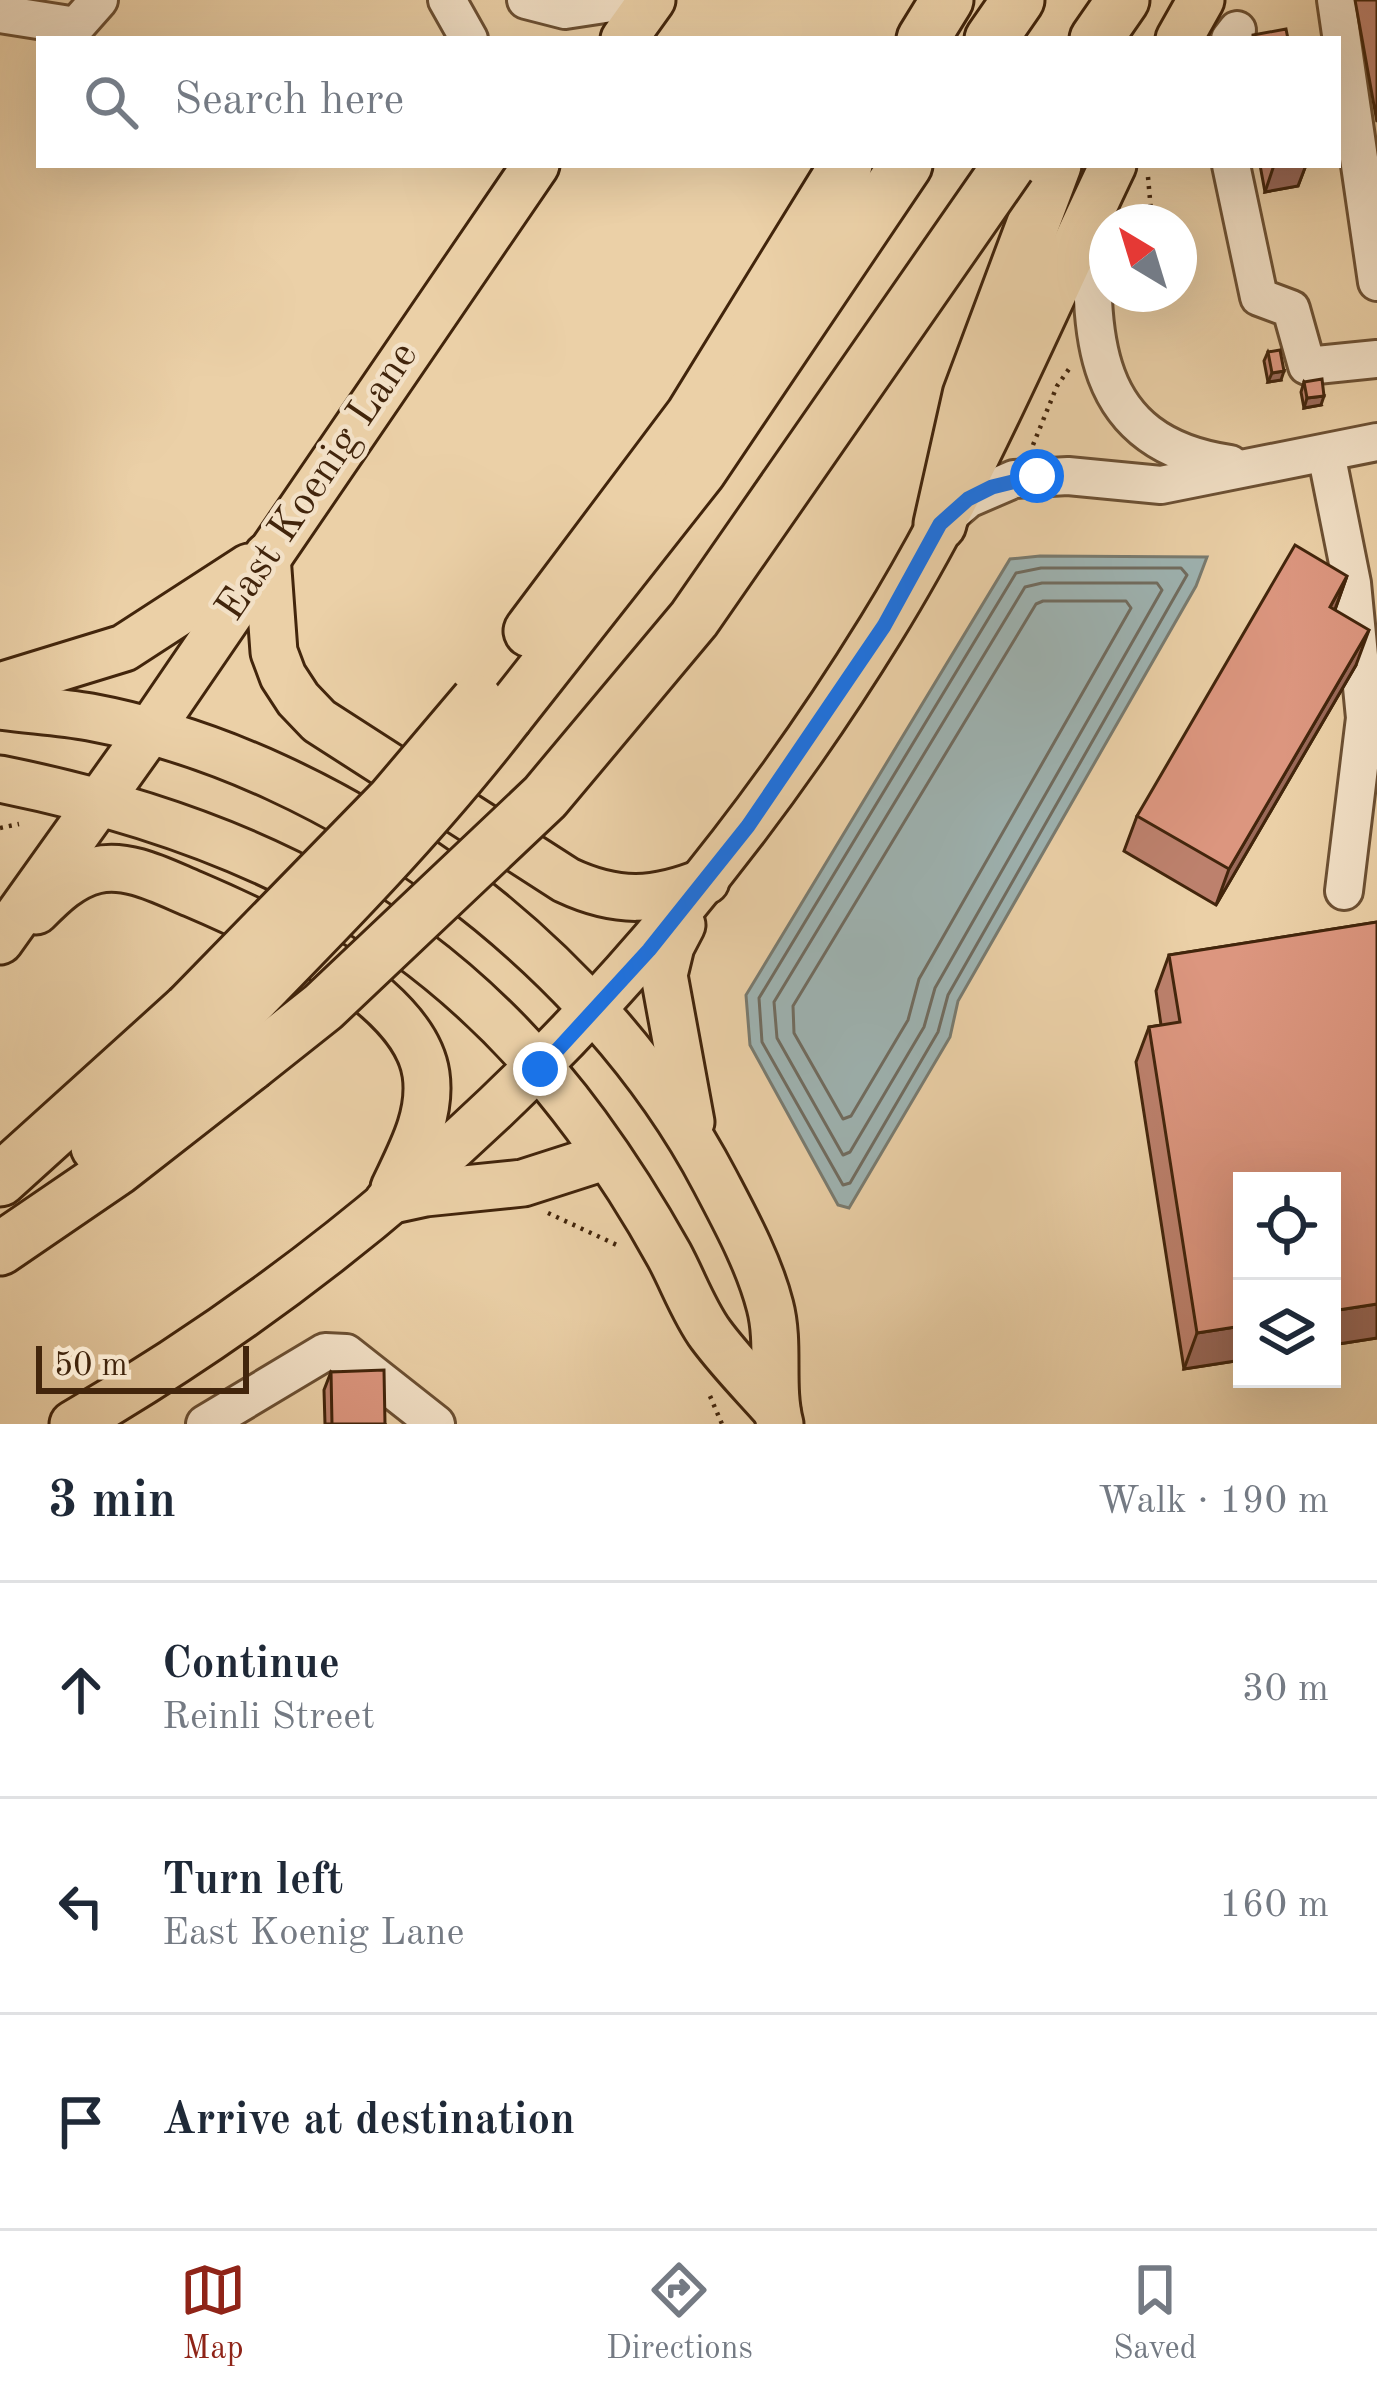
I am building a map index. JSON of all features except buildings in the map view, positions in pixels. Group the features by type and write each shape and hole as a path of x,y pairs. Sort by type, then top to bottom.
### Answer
{"highway":[{"path":"925,36 947,0"},
{"path":"993,36 1018,0"},
{"path":"1098,36 1123,0"},
{"path":"1108,36 1123,0"},
{"path":"0,1238 219,1036 370,879 455,782 492,708 692,415 844,168"},
{"path":"492,708 700,471 904,168"},
{"path":"0,1180 219,1036 355,979 545,797 694,619 1007,168"},
{"path":"940,524 969,395 1053,168"},
{"path":"0,1249 117,1169 219,1036"}],"main road":[{"path":"626,36 652,0"},
{"path":"1181,36 1202,0"},
{"name":"East Koenig Lane","path":"0,941 534,168"},
{"path":"73,1424 184,1356 388,1202 540,1069 706,881 811,738 884,626 1010,388 1104,185"},
{"path":"0,686 124,649 267,556 274,652 283,676 319,721 595,894 648,900 706,881"},
{"path":"0,706 89,717 148,732 280,782 385,834 508,926 594,1011 695,1143 751,1254 771,1309 778,1418"},
{"path":"0,779 100,800 223,842 344,900 468,994 502,1023 607,1156 668,1253 709,1332 778,1418"},
{"path":"0,951 62,885 98,869 139,872 275,929 320,957 391,1012 414,1042 426,1070 427,1106 388,1202"},
{"path":"695,1143 664,975 671,946 706,881"},
{"path":"388,1202 425,1193 523,1183 607,1156"}],"street":[{"path":"0,14 76,26 99,0"},
{"path":"447,0 467,36"},
{"path":"526,0 565,10 631,0"},
{"path":"1336,0 1377,282"},
{"path":"1232,168 1259,297 1291,310 1306,366 1377,358"},
{"path":"1104,185 1090,305 1111,388 1131,418 1154,438 1189,457 1257,467"},
{"path":"940,524 968,499 1014,479 1068,476 1161,485 1377,442"},
{"path":"1326,453 1352,584 1365,718 1344,891"},
{"path":"205,1424 325,1352 346,1353 436,1424"}],"path":[{"path":"1147,168 1150,204"},
{"path":"1029,456 1057,386 1077,357"},
{"path":"536,1208 636,1254"},
{"path":"705,1383 722,1424"}],"water":[{"path":"1207,557 1196,586 958,1001 950,1037 849,1208 838,1205 750,1045 746,995 1010,559"}],"route":[{"path":"540,1069 649,950 748,826 884,626 940,524 968,499 992,487 1037,476"}]}
